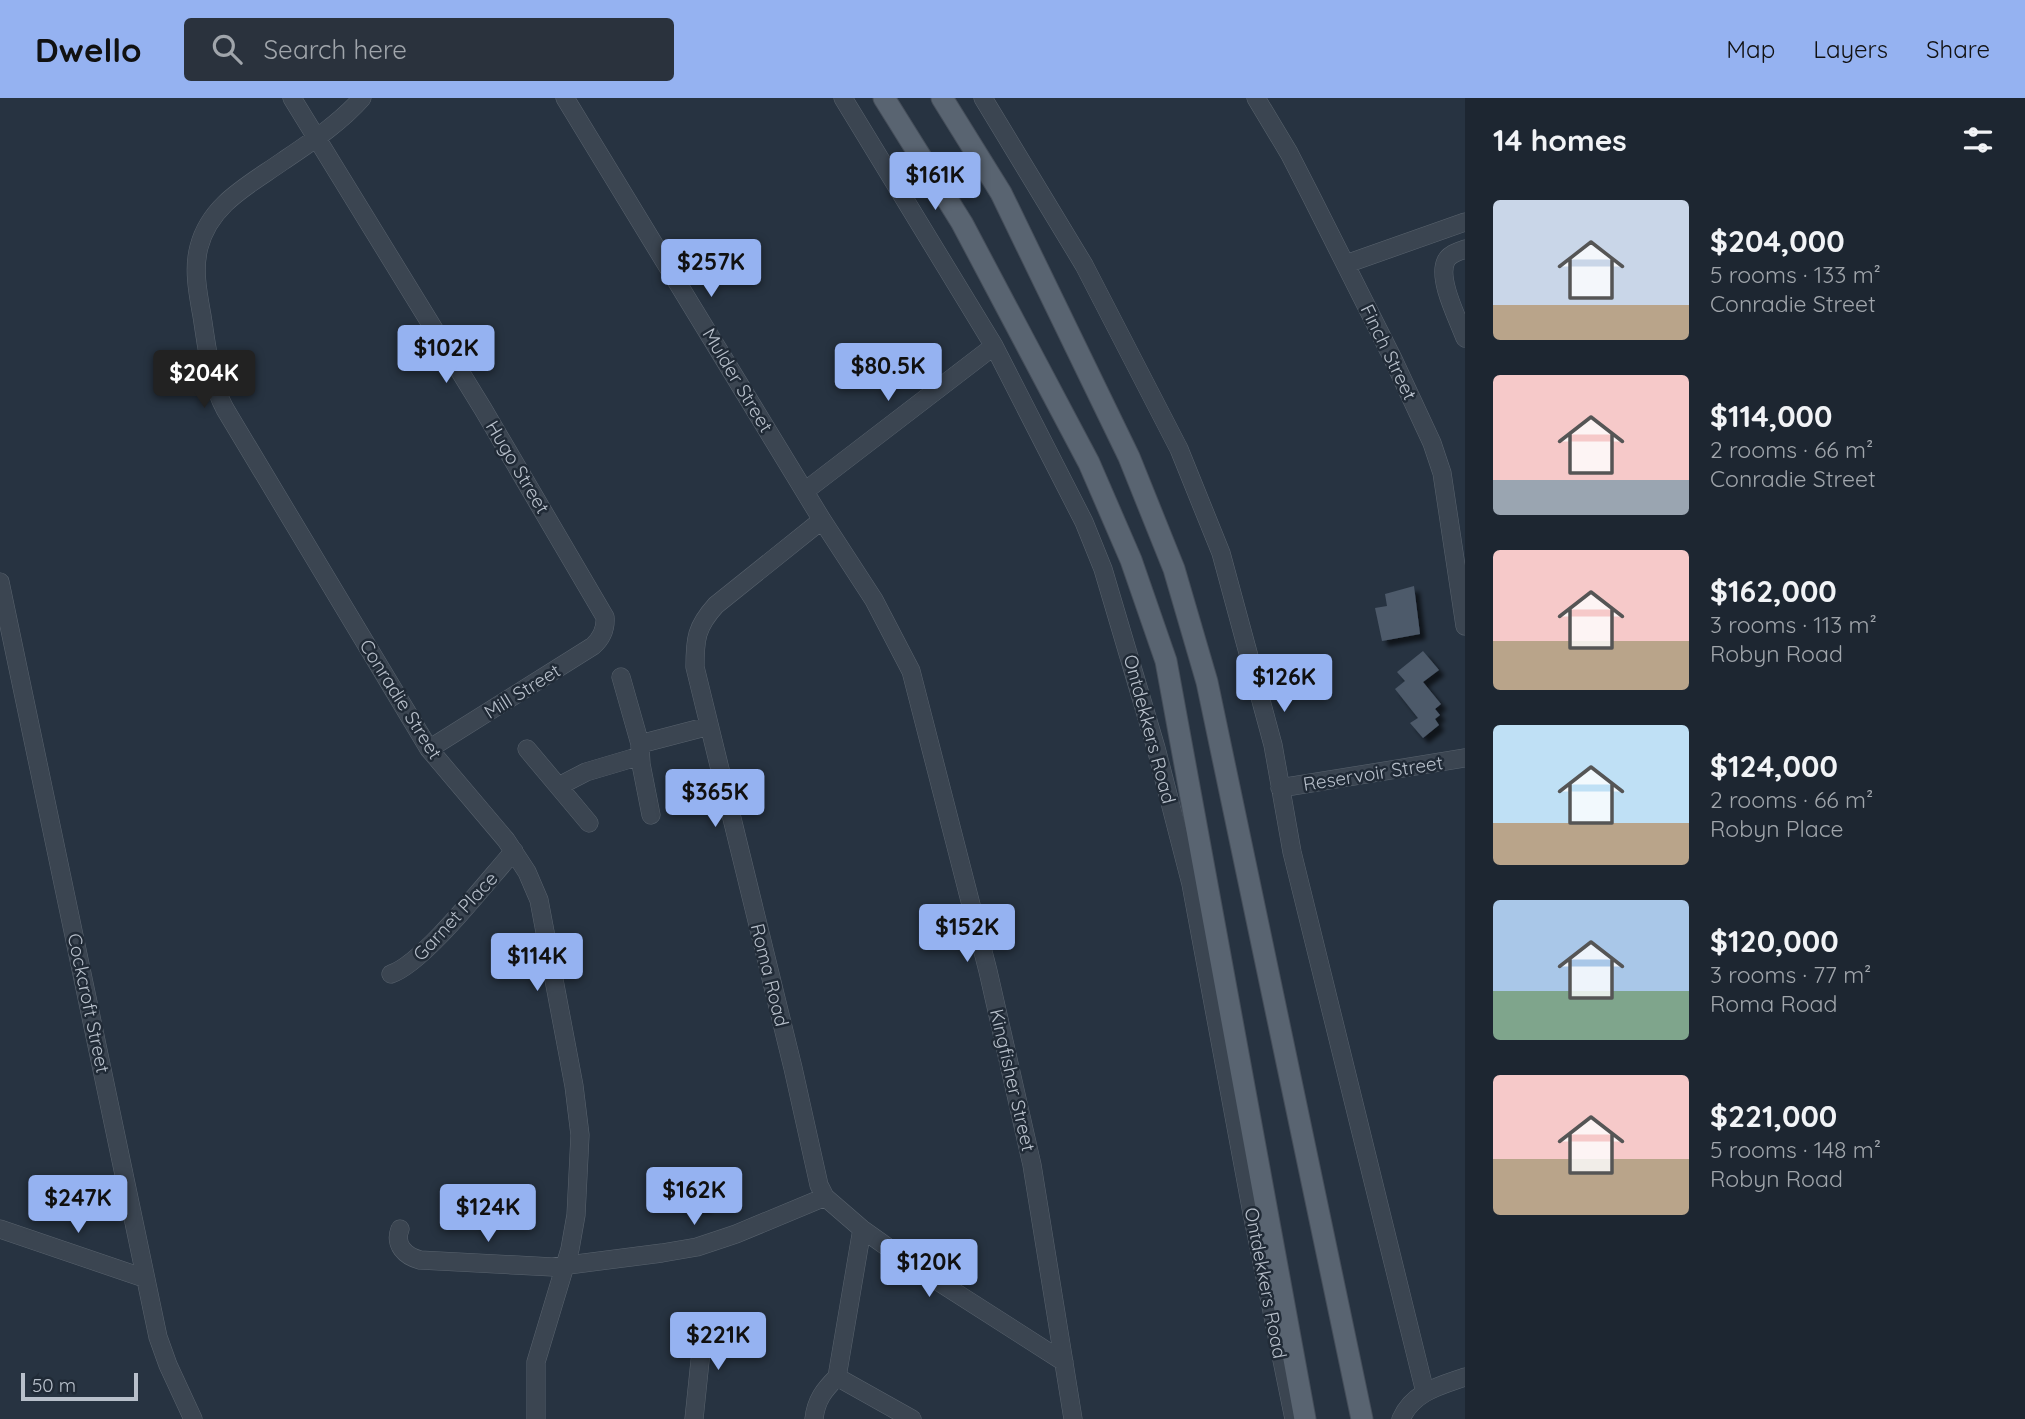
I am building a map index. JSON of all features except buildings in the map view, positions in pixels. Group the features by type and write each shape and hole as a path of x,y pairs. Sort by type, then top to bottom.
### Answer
{"main road":[{"name":"Ontdekkers Road","path":"884,98 962,223 1089,463 1131,559 1166,661 1305,1419"},
{"path":"942,98 1001,193 1129,457 1174,569 1207,682 1362,1419"}],"street":[{"name":"Hugo Street","path":"292,98 600,605 606,625"},
{"name":"Conradie Street","path":"362,98 317,138 232,195 211,218 198,249 196,271 209,357 217,391 225,409 429,749 514,851 533,884 542,914 579,1116 578,1194 570,1249 536,1362 536,1419"},
{"name":"Mulder Street","path":"565,98 822,520"},
{"name":"Ontdekkers Road","path":"844,98 994,346 1092,541 1128,646 1191,884 1252,1213 1294,1419"},
{"path":"983,98 1084,265 1192,478 1212,527 1273,745 1292,852 1424,1392"},
{"name":"Finch Street","path":"1256,98 1289,153 1346,264 1420,414 1437,455 1465,625"},
{"path":"1346,264 1465,222"},
{"path":"1465,249 1446,260 1443,277 1465,338"},
{"path":"805,491 994,346"},
{"name":"Roma Road","path":"822,520 716,606 704,619 695,645 695,667 819,1185 825,1197"},
{"name":"Kingfisher Street","path":"822,520 874,600 902,650 915,684 988,971 1032,1165 1073,1419"},
{"name":"Cockcroft Street","path":"0,582 79,950 145,1278 165,1358 193,1419"},
{"name":"Mill Street","path":"429,749 593,646 600,640 606,625"},
{"path":"621,677 640,750 652,815"},
{"path":"559,786 640,750 709,726"},
{"path":"527,749 589,823"},
{"name":"Reservoir Street","path":"1280,788 1465,758"},
{"name":"Garnet Place","path":"391,974 400,971 422,953 514,851"},
{"path":"400,1229 398,1243 401,1249 420,1260 553,1267 697,1247 825,1197 862,1229 1005,1326 1064,1362"},
{"path":"0,1229 145,1278"},
{"path":"814,1419 814,1411 823,1390 837,1377 862,1229"},
{"path":"694,1419 704,1322"},
{"path":"837,1377 912,1419"},
{"path":"1403,1415 1410,1404 1424,1392 1465,1377"}]}
